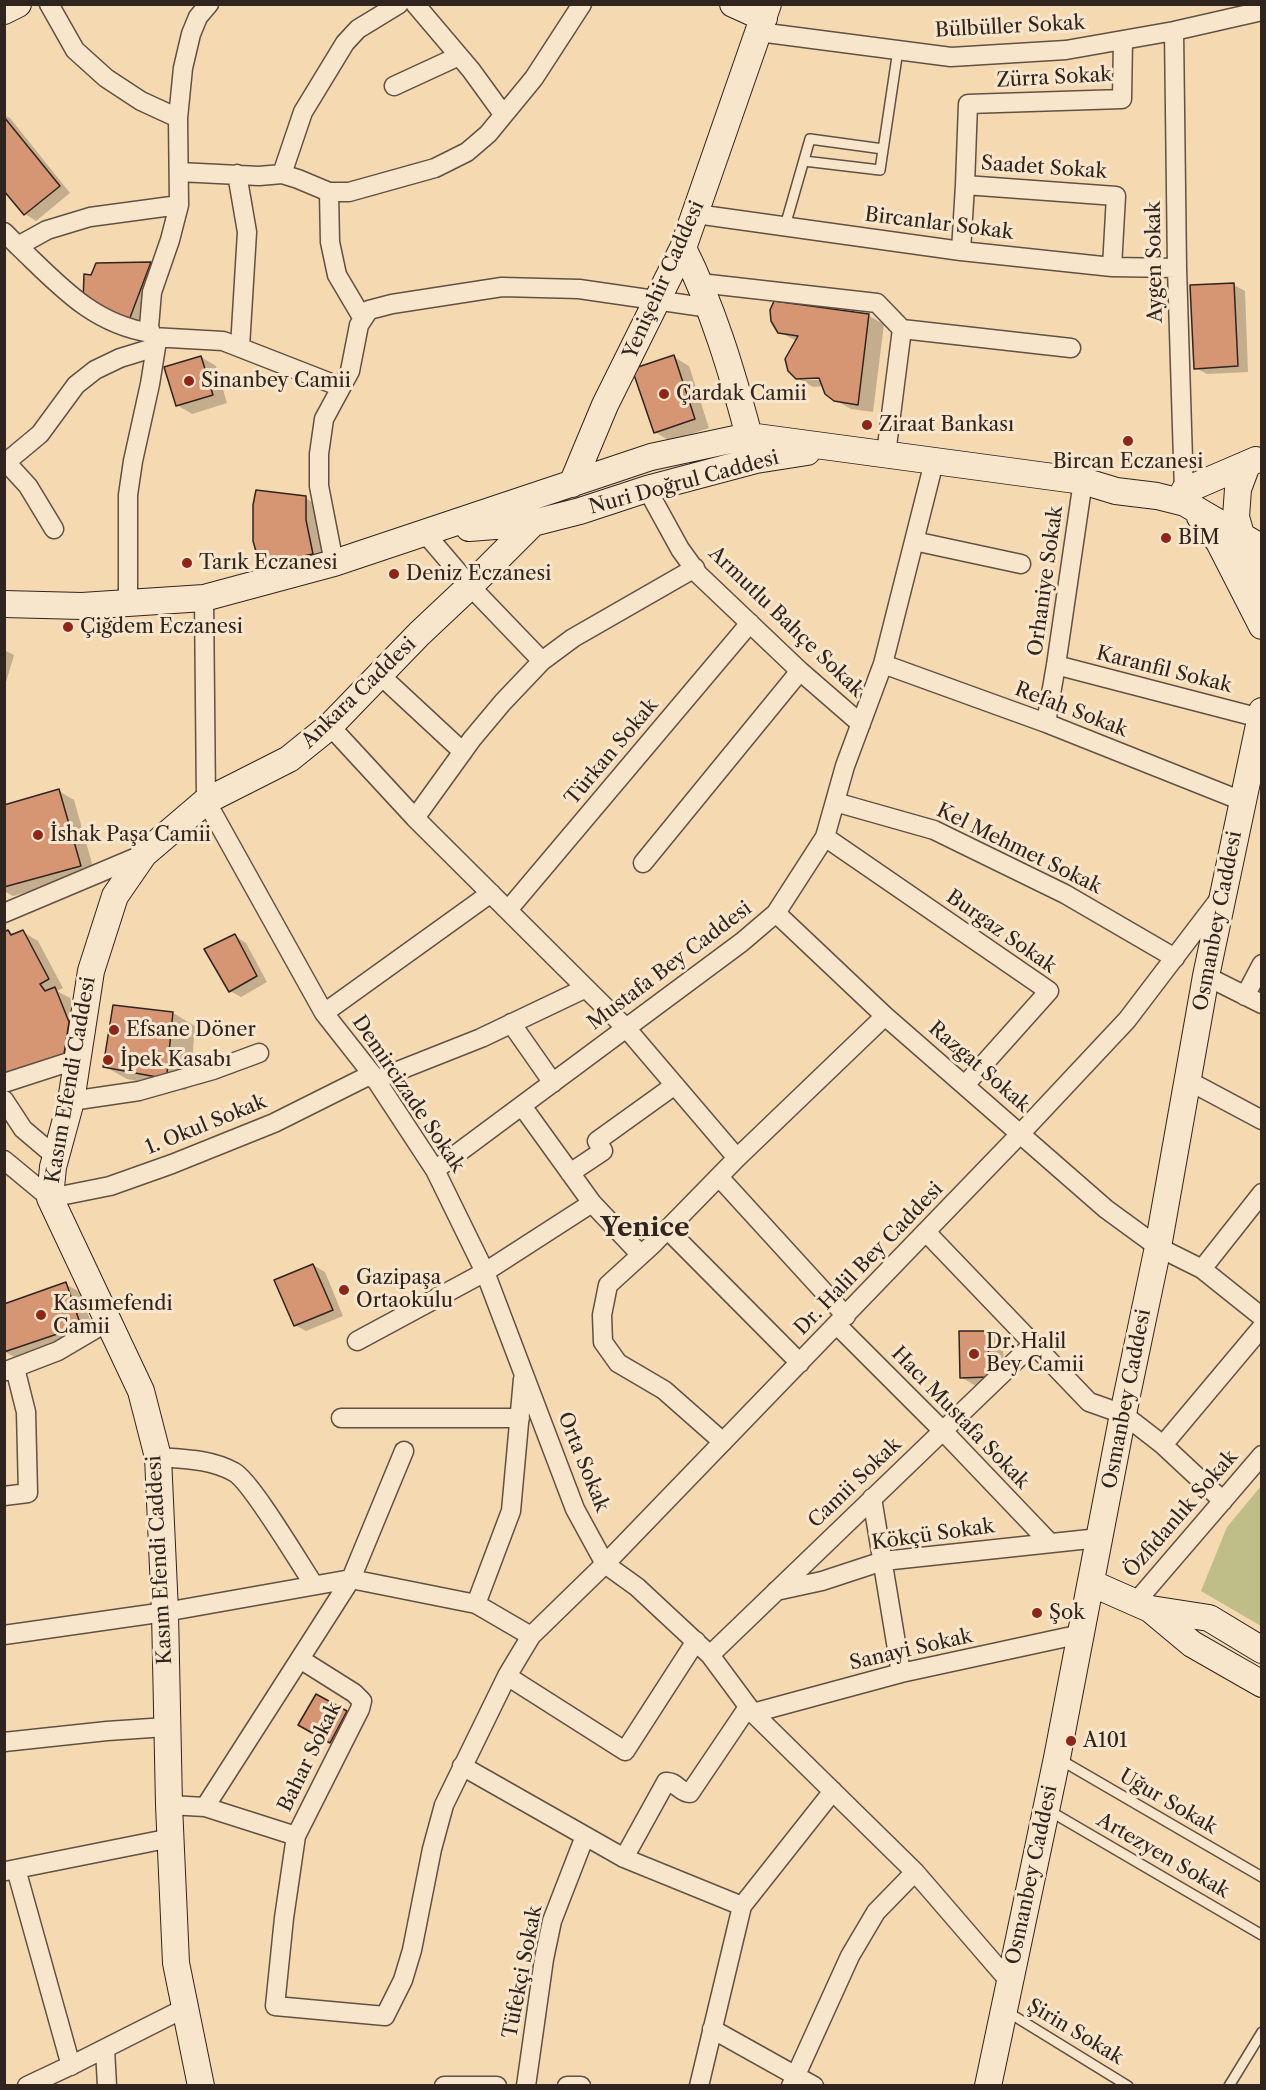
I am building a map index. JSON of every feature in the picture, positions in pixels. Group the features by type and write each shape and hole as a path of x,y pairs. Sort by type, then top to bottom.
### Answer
{"street":[{"path":"4,11 18,4"},
{"path":"49,4 75,50 106,78 141,101 178,118"},
{"path":"128,603 128,495 150,384 153,339 148,327 152,292 179,205 178,118 183,68 191,34 198,17 209,4"},
{"path":"282,174 303,112 345,43 358,29 399,4"},
{"path":"414,4 459,56 503,114"},
{"path":"179,172 282,174 329,192 350,192 435,168 467,152 488,134 534,78 582,4"},
{"path":"733,4 764,18"},
{"name":"Bülbüller Sokak","path":"764,18 898,50 951,57 1066,50 1174,32 1262,11"},
{"name":"Yenişehir Caddesi","path":"572,484 605,405 683,248 764,18"},
{"name":"Aygen Sokak","path":"1174,32 1176,268 1185,497"},
{"name":"Zürra Sokak","path":"965,185 968,104 1122,99 1123,40"},
{"path":"394,86 459,56"},
{"path":"237,174 247,232 240,347"},
{"name":"Saadet Sokak","path":"961,251 965,185 1116,196 1112,267"},
{"path":"329,192 330,242 337,275 363,320"},
{"path":"18,246 47,230 90,217 179,205"},
{"name":"Bircanlar Sokak","path":"696,214 961,251 1112,267 1176,268"},
{"path":"4,232 68,294 94,312 128,329 153,339 223,341 341,387"},
{"path":"683,248 700,282 727,355 752,448"},
{"path":"700,282 877,303 902,329 1071,348"},
{"path":"334,563 319,486 319,453 324,419 350,371 359,325 369,310 392,304 502,287 579,289 710,308"},
{"path":"886,454 902,329"},
{"path":"54,529 28,486 5,463 40,434 76,386 95,370 153,339"},
{"name":"Nuri Doğrul Caddesi","path":"4,604 82,606 204,598 334,563 651,457 752,448 839,447 1083,481 1115,479 1185,497"},
{"name":"Nuri Doğrul Caddesi","path":"424,532 533,523 580,511 647,489 752,448"},
{"path":"1254,461 1185,497 1240,534 1262,607"},
{"path":"1254,461 1238,489 1240,534 1262,626"},
{"name":"Mustafa Bey Caddesi","path":"435,1170 627,1029 742,942 776,913 825,837 845,766 883,664 934,462"},
{"name":"Orhaniye Sokak","path":"1046,723 1083,481"},
{"path":"572,484 580,511"},
{"name":"Armutlu Bahçe Sokak","path":"647,489 680,549 694,568 800,671 861,724"},
{"name":"Ankara Caddesi","path":"4,913 144,854 206,801 289,759 330,726 379,674 533,523"},
{"path":"424,532 470,586 542,660"},
{"path":"914,541 1021,564"},
{"path":"415,818 503,702 542,660 573,638 694,568"},
{"path":"204,598 206,801"},
{"name":"Türkan Sokak","path":"508,910 750,623"},
{"name":"Refah Sokak","path":"883,664 1046,723 1242,801"},
{"name":"Karanfil Sokak","path":"1056,665 1261,714"},
{"path":"643,864 800,671"},
{"path":"379,674 463,752"},
{"name":"Osmanbey Caddesi","path":"988,2085 1057,1758 1123,1414 1158,1247 1221,897 1242,801 1254,780 1261,714"},
{"path":"330,726 415,818 627,1029 737,1158"},
{"name":"Demircizade Sokak","path":"206,801 324,1013 374,1077 435,1170 485,1272 523,1374 511,1511 476,1604"},
{"name":"Kel Mehmet Sokak","path":"835,802 934,830 1065,894 1175,958"},
{"name":"Burgaz Sokak","path":"825,837 1049,992 965,1085"},
{"name":"Kasım Efendi Caddesi","path":"144,854 115,896 91,971 71,1101 56,1157 50,1198 141,1391 158,1457 176,1963 201,2085"},
{"path":"324,1013 491,893"},
{"name":"Dr. Halil Bey Caddesi","path":"275,2006 385,2016 403,1980 412,1950 432,1849 444,1805 507,1676 531,1636 605,1564 1022,1133 1127,1020 1221,897"},
{"name":"Razgat Sokak","path":"776,913 885,1016 1022,1133 1106,1209 1158,1247 1202,1269 1262,1317"},
{"path":"1245,996 1262,964"},
{"path":"1206,976 1262,1004"},
{"name":"1. Okul Sokak","path":"50,1198 110,1186 172,1164 274,1123 374,1077 481,1038 586,988"},
{"path":"723,1442 664,1390 618,1363 603,1342 602,1315 608,1285 668,1230 737,1158 885,1016"},
{"path":"511,1023 553,1083"},
{"path":"71,1101 138,1090 213,1070 259,1053"},
{"path":"4,1083 78,1059"},
{"path":"1187,1080 1262,1120"},
{"path":"570,1173 603,1151 597,1141 675,1085"},
{"path":"4,1101 23,1129 56,1157"},
{"path":"522,1106 592,1203 641,1256"},
{"path":"4,1160 50,1198"},
{"name":"Hacı Mustafa Sokak","path":"719,1177 842,1320 943,1431 1050,1543"},
{"path":"1202,1269 1262,1193"},
{"path":"357,1341 485,1272 592,1203"},
{"path":"668,1230 800,1363"},
{"path":"926,1232 1089,1402 1123,1414 1163,1444 1223,1501"},
{"path":"4,1496 28,1492 26,1412 10,1370 58,1351 109,1321"},
{"path":"1163,1444 1262,1327"},
{"name":"Camii Sokak","path":"710,1655 1032,1345"},
{"name":"Orta Sokak","path":"523,1374 575,1509 605,1564"},
{"path":"341,1418 520,1418"},
{"path":"205,1807 351,1579 405,1451"},
{"name":"Özfidanlık Sokak","path":"1142,1606 1223,1501 1262,1455"},
{"path":"158,1457 197,1459 237,1473 314,1585"},
{"path":"872,1498 902,1673"},
{"name":"Kökçü Sokak","path":"776,1591 822,1581 883,1561 1099,1538"},
{"path":"605,1564 637,1587 710,1655 750,1710 915,1872 1010,1982"},
{"path":"4,1635 165,1612 351,1579 476,1604 531,1636"},
{"path":"1091,1583 1142,1606 1192,1644 1262,1684"},
{"path":"1142,1606 1209,1617 1262,1650"},
{"name":"Sanayi Sokak","path":"750,1710 902,1673 1081,1634"},
{"path":"507,1676 625,1751 696,1641"},
{"name":"Bahar Sokak","path":"275,2006 284,1918 296,1836 362,1701 354,1693 300,1659"},
{"path":"624,1858 666,1782 672,1782 690,1793 750,1710"},
{"path":"4,1742 166,1727"},
{"path":"462,1766 624,1858 742,1906"},
{"path":"699,2085 742,1906 833,1791"},
{"name":"Bahar Sokak","path":"169,1805 205,1807 296,1836"},
{"name":"Tüfekçi Sokak","path":"526,2085 544,1959 552,1921 585,1836"},
{"path":"71,2066 10,1870 171,1838"},
{"path":"793,2080 850,1956 876,1912 915,1872"},
{"path":"27,2085 71,2066 185,2008"},
{"path":"712,2029 793,2080 814,2085"},
{"path":"105,2049 107,2085"},
{"path":"444,2085 497,2085"},
{"path":"567,2085 581,2085"}],"lane":[{"path":"804,161 880,170 898,50"},
{"path":"785,226 810,139 883,149"},
{"name":"Uğur Sokak","path":"1057,1758 1262,1877"},
{"name":"Artezyen Sokak","path":"1046,1808 1262,1935"},
{"name":"Şirin Sokak","path":"1004,2010 1128,2085"},
{"path":"1229,2085 1262,2032"}],"shaded area":[{"path":"1261,1486 1261,1626 1201,1591 1227,1527"}],"building":[{"path":"4,117 60,186 24,215 4,191"},
{"path":"151,262 128,323 83,303 84,274 91,275 96,263"},
{"path":"1234,283 1238,366 1194,369 1190,285"},
{"path":"774,301 869,314 858,405 834,401 825,394 819,378 796,379 788,371 785,359 798,336 778,333 771,321 770,310"},
{"name":"Çardak Camii","path":"674,355 695,419 654,433 632,369"},
{"name":"Sinanbey Camii","path":"201,356 213,395 176,406 164,367"},
{"path":"256,490 306,496 306,520 313,554 260,565 253,541 253,505"},
{"name":"İshak Paşa Camii","path":"59,789 81,866 4,887 4,805"},
{"path":"8,930 11,935 23,930 49,979 40,984 45,991 55,987 69,1022 64,1054 4,1075 4,932"},
{"path":"235,934 257,976 229,992 204,949"},
{"path":"113,1005 173,1012 167,1073 162,1078 103,1067"},
{"path":"313,1264 333,1310 294,1326 274,1280"},
{"name":"Kasımefendi Camii","path":"66,1282 81,1326 4,1352 4,1304"},
{"name":"Dr. Halil Bey Camii","path":"959,1331 988,1331 989,1377 960,1378"},
{"path":"316,1694 347,1711 330,1743 298,1725"}],"place":[{"name":"Sinanbey Camii","path":"189,381"},
{"name":"Çardak Camii","path":"664,394"},
{"name":"Ziraat Bankası","path":"867,425"},
{"name":"Bircan Eczanesi","path":"1128,441"},
{"name":"BİM","path":"1166,538"},
{"name":"Tarık Eczanesi","path":"187,563"},
{"name":"Deniz Eczanesi","path":"394,574"},
{"name":"Çiğdem Eczanesi","path":"68,627"},
{"name":"İshak Paşa Camii","path":"38,835"},
{"name":"Efsane Döner","path":"114,1030"},
{"name":"İpek Kasabı","path":"108,1060"},
{"name":"Gazipaşa Ortaokulu","path":"344,1290"},
{"name":"Kasımefendi Camii","path":"41,1315"},
{"name":"Dr. Halil Bey Camii","path":"974,1354"},
{"name":"Şok","path":"1037,1613"},
{"name":"A101","path":"1071,1741"}],"district":[{"name":"Yenice","path":"645,1228"}]}
